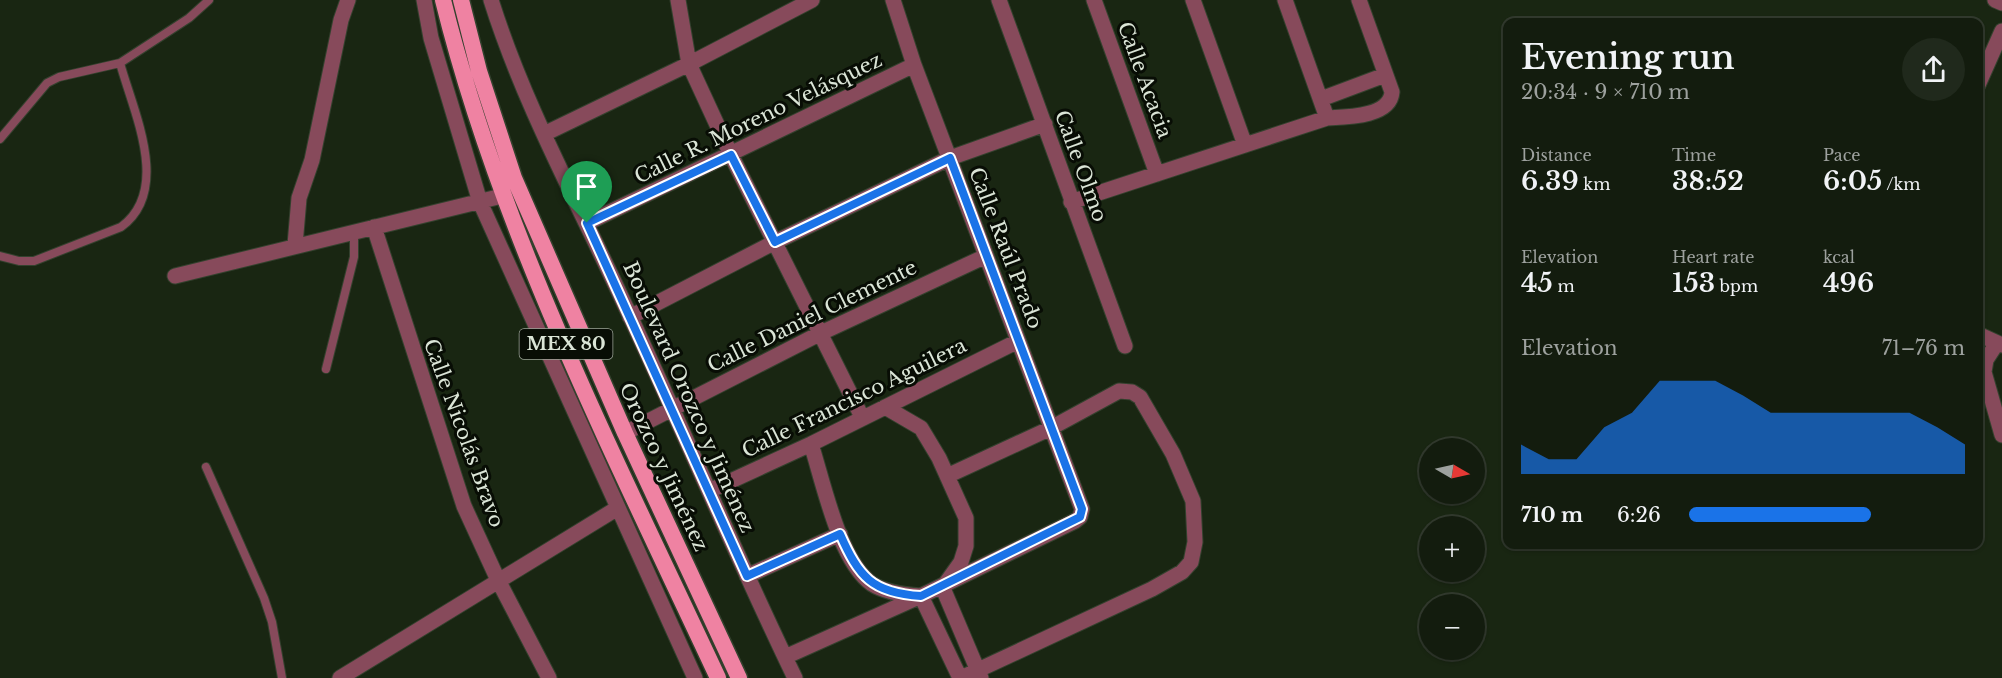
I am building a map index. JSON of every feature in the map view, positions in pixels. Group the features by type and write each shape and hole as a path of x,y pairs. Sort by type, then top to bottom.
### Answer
{"highway":[{"name":"Orozco y Jiménez","path":"443,0 460,69 502,196 609,443 718,678"},
{"name":"Orozco y Jiménez","path":"461,0 479,71 514,178 625,433 739,678"}],"street":[{"path":"296,245 299,198 312,160 341,20 348,0"},
{"path":"424,0 431,38 480,202 616,509 695,678"},
{"name":"Boulevard Orozco y Jiménez","path":"491,0 502,36 544,134 795,678"},
{"path":"678,0 689,64 731,155 862,417"},
{"path":"544,134 689,64 812,0"},
{"name":"Calle Raúl Prado","path":"893,0 914,65 1082,509 1080,517 1075,520 944,585"},
{"name":"Calle Olmo","path":"999,0 1125,346"},
{"name":"Calle Acacia","path":"1094,0 1156,174"},
{"path":"1193,0 1245,145"},
{"path":"1285,0 1327,118"},
{"path":"1071,202 1327,118 1354,116 1386,108 1392,100 1392,92 1359,0"},
{"path":"1995,0 2002,3"},
{"path":"1983,74 2002,31"},
{"name":"Calle R. Moreno Velásquez","path":"587,223 914,65"},
{"path":"1321,99 1385,75"},
{"path":"630,317 775,242 950,158 1044,124"},
{"path":"175,276 502,196"},
{"name":"Calle Nicolás Bravo","path":"374,227 464,506 498,580 549,678"},
{"name":"Calle Daniel Clemente","path":"625,433 821,333 986,256"},
{"path":"1983,336 2000,344 1986,360 1984,372 2002,435"},
{"name":"Calle Francisco Aguilera","path":"709,491 811,444 1018,341"},
{"path":"921,596 960,678 979,674 1152,589 1182,572 1191,562 1195,542 1193,501 1173,454 1140,397 1132,392 1119,391 1051,428 947,476"},
{"path":"785,657 944,585 961,561 966,546 966,518 947,476 921,428 885,407"},
{"path":"811,444 840,534 853,564 872,584 901,595 921,596"},
{"path":"340,678 616,509"},
{"path":"747,576 840,534"},
{"path":"944,585 979,674"}],"lane":[{"path":"0,140 47,84 59,77 120,63 189,18 209,0"},
{"path":"0,256 19,261 34,261 121,227 132,220 144,201 147,177 143,148 120,63"},
{"path":"326,369 354,257 354,232"},
{"path":"206,467 264,598 272,622 282,678"}],"route":[{"path":"731,155 775,242 950,158 1082,509 1080,517 921,596 901,595 872,584 853,564 840,534 747,576 587,223 731,155"}]}
